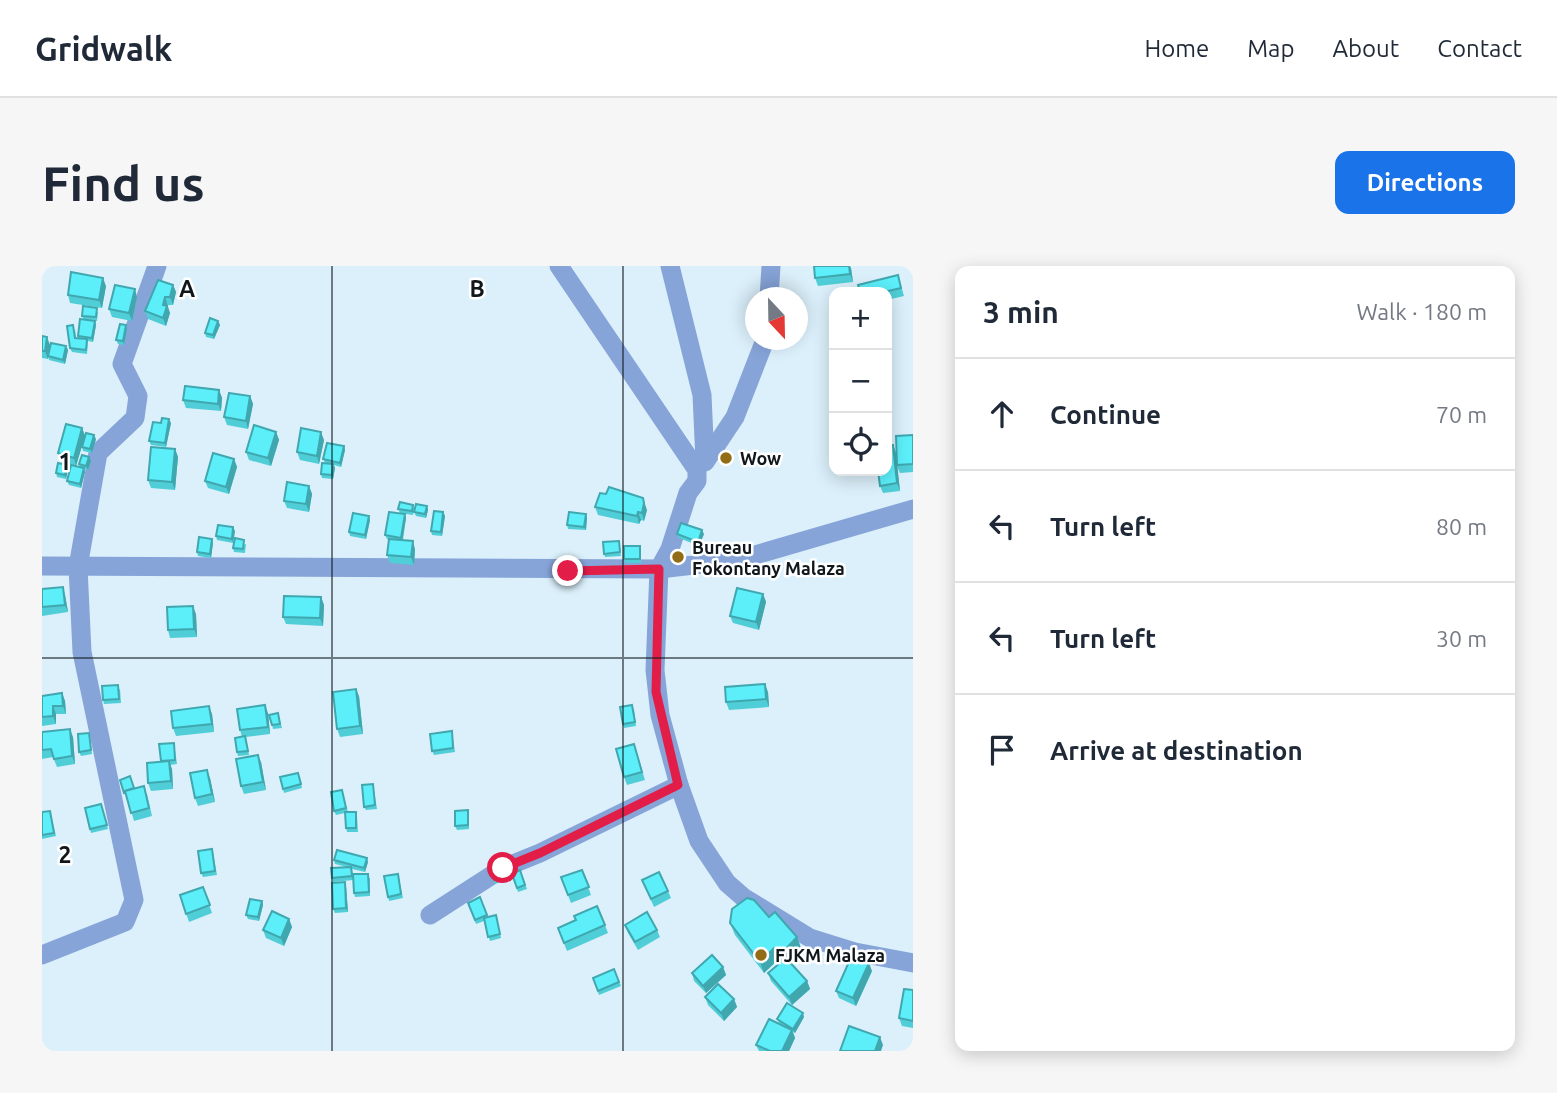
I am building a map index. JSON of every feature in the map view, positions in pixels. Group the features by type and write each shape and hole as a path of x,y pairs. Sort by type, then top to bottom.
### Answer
{"street":[{"path":"42,955 125,922 134,900 82,652 78,567 98,453 135,418 138,396 122,364 157,266"},
{"path":"559,266 701,466"},
{"path":"670,266 702,395 701,466 697,481 688,493 670,549 659,569 656,692 678,785 699,841 727,883 743,897 818,942 913,964"},
{"path":"770,287 771,266"},
{"path":"701,466 735,417 761,350"},
{"path":"42,566 659,569 738,560 913,509"},
{"path":"430,915 503,868 540,853 678,785"}],"building":[{"path":"814,266 849,266 850,274 815,278"},
{"path":"71,272 103,278 99,300 68,295"},
{"path":"898,275 901,288 892,290 892,287 858,285"},
{"path":"158,280 173,285 170,297 165,297 163,305 167,306 163,318 145,311"},
{"path":"115,285 135,289 129,313 109,309"},
{"path":"83,306 97,308 96,317 82,316"},
{"path":"210,318 218,321 213,335 205,333"},
{"path":"80,319 95,321 92,338 78,336"},
{"path":"120,324 126,325 123,341 116,340"},
{"path":"73,325 75,338 87,339 86,350 70,348 67,326"},
{"path":"42,336 47,337 45,351 42,351"},
{"path":"51,343 66,346 63,360 48,356"},
{"path":"185,386 219,390 218,404 183,400"},
{"path":"229,393 250,396 246,421 224,417"},
{"path":"162,418 169,419 165,443 149,441 153,422 161,423"},
{"path":"66,424 82,428 74,458 58,453"},
{"path":"254,425 276,432 268,458 246,452"},
{"path":"301,428 321,432 317,456 297,452"},
{"path":"86,433 94,435 90,449 82,447"},
{"path":"913,435 913,464 897,465 896,436"},
{"path":"327,443 344,446 340,463 323,459"},
{"path":"892,445 897,483 880,486 879,476 892,476"},
{"path":"151,447 175,449 172,482 148,480"},
{"path":"213,453 234,459 226,487 205,481"},
{"path":"82,455 89,457 86,466 79,464"},
{"path":"58,463 67,465 65,475 56,473"},
{"path":"322,463 333,464 332,475 321,474"},
{"path":"71,465 84,468 80,484 67,481"},
{"path":"287,482 309,486 306,504 284,501"},
{"path":"609,487 643,498 642,513 638,512 637,516 595,507 600,493 606,494"},
{"path":"400,502 413,505 412,511 398,509"},
{"path":"416,504 427,506 425,514 414,512"},
{"path":"434,511 443,512 441,532 431,531"},
{"path":"389,512 405,514 401,538 385,535"},
{"path":"569,512 586,514 584,527 567,525"},
{"path":"353,513 369,516 365,535 349,532"},
{"path":"681,523 702,530 698,542 677,534"},
{"path":"218,525 233,527 232,539 216,536"},
{"path":"199,537 212,539 210,554 197,552"},
{"path":"235,538 244,540 243,549 233,548"},
{"path":"389,539 413,541 411,557 387,555"},
{"path":"619,541 620,552 604,554 603,542"},
{"path":"624,546 640,546 640,559 624,559"},
{"path":"63,587 65,605 42,607 42,589"},
{"path":"737,588 763,594 756,622 730,616"},
{"path":"284,596 321,597 320,618 283,617"},
{"path":"193,606 194,629 168,630 167,607"},
{"path":"765,684 766,699 726,702 725,687"},
{"path":"118,685 119,699 103,700 102,686"},
{"path":"356,689 360,726 337,729 333,692"},
{"path":"62,693 63,706 53,706 53,716 42,717 42,696"},
{"path":"265,705 268,727 240,730 237,709"},
{"path":"632,705 635,722 623,724 620,707"},
{"path":"209,706 212,724 173,728 171,711"},
{"path":"278,713 280,724 272,725 269,715"},
{"path":"70,729 72,756 54,759 51,749 42,750 42,732"},
{"path":"452,731 453,748 432,751 430,734"},
{"path":"89,733 91,750 79,752 78,734"},
{"path":"245,736 248,751 237,752 235,738"},
{"path":"174,743 175,760 161,761 159,744"},
{"path":"634,744 642,772 624,777 616,749"},
{"path":"258,755 263,782 241,786 236,759"},
{"path":"169,761 171,781 148,783 147,763"},
{"path":"207,770 212,794 195,798 190,773"},
{"path":"298,773 301,784 283,789 280,777"},
{"path":"130,776 134,788 124,793 120,780"},
{"path":"373,784 375,805 364,807 362,785"},
{"path":"144,786 149,808 131,813 125,791"},
{"path":"342,790 346,808 334,811 331,792"},
{"path":"101,804 107,825 90,829 85,808"},
{"path":"468,810 468,825 455,826 455,811"},
{"path":"50,811 54,833 42,835 42,812"},
{"path":"345,812 356,812 356,828 346,828"},
{"path":"212,849 215,871 201,873 198,851"},
{"path":"337,850 367,858 364,868 334,860"},
{"path":"351,867 352,876 332,878 331,868"},
{"path":"500,867 503,876 494,880 490,871"},
{"path":"520,870 525,885 517,888 512,874"},
{"path":"582,870 589,887 568,895 561,877"},
{"path":"659,872 668,891 651,899 642,880"},
{"path":"353,874 368,874 369,892 354,893"},
{"path":"398,874 401,894 388,897 384,876"},
{"path":"345,882 346,908 333,909 332,883"},
{"path":"203,887 210,905 186,914 180,895"},
{"path":"480,897 487,915 475,920 468,903"},
{"path":"747,898 754,900 769,917 775,912 797,937 781,954 774,948 760,962 730,923 732,909"},
{"path":"250,899 262,901 258,917 246,915"},
{"path":"597,906 605,925 564,943 558,928 576,920 574,916"},
{"path":"272,911 289,919 281,938 263,930"},
{"path":"647,912 657,930 635,942 625,925"},
{"path":"496,915 500,934 488,937 484,918"},
{"path":"712,955 723,967 703,986 692,973"},
{"path":"852,955 869,963 853,998 836,991"},
{"path":"786,958 807,981 789,997 768,973"},
{"path":"614,969 619,982 598,991 593,978"},
{"path":"718,984 734,999 721,1013 705,997"},
{"path":"904,989 913,990 913,1021 899,1018"},
{"path":"787,1003 803,1013 793,1029 777,1019"},
{"path":"769,1019 792,1030 782,1051 770,1051 756,1045"},
{"path":"849,1026 880,1037 875,1051 840,1051"}],"place":[{"name":"Wow","path":"726,458"},
{"name":"Bureau Fokontany Malaza","path":"678,557"},
{"name":"FJKM Malaza","path":"761,955"}],"route":[{"path":"503,868 540,853 678,785 656,692 659,569 568,571"}]}
